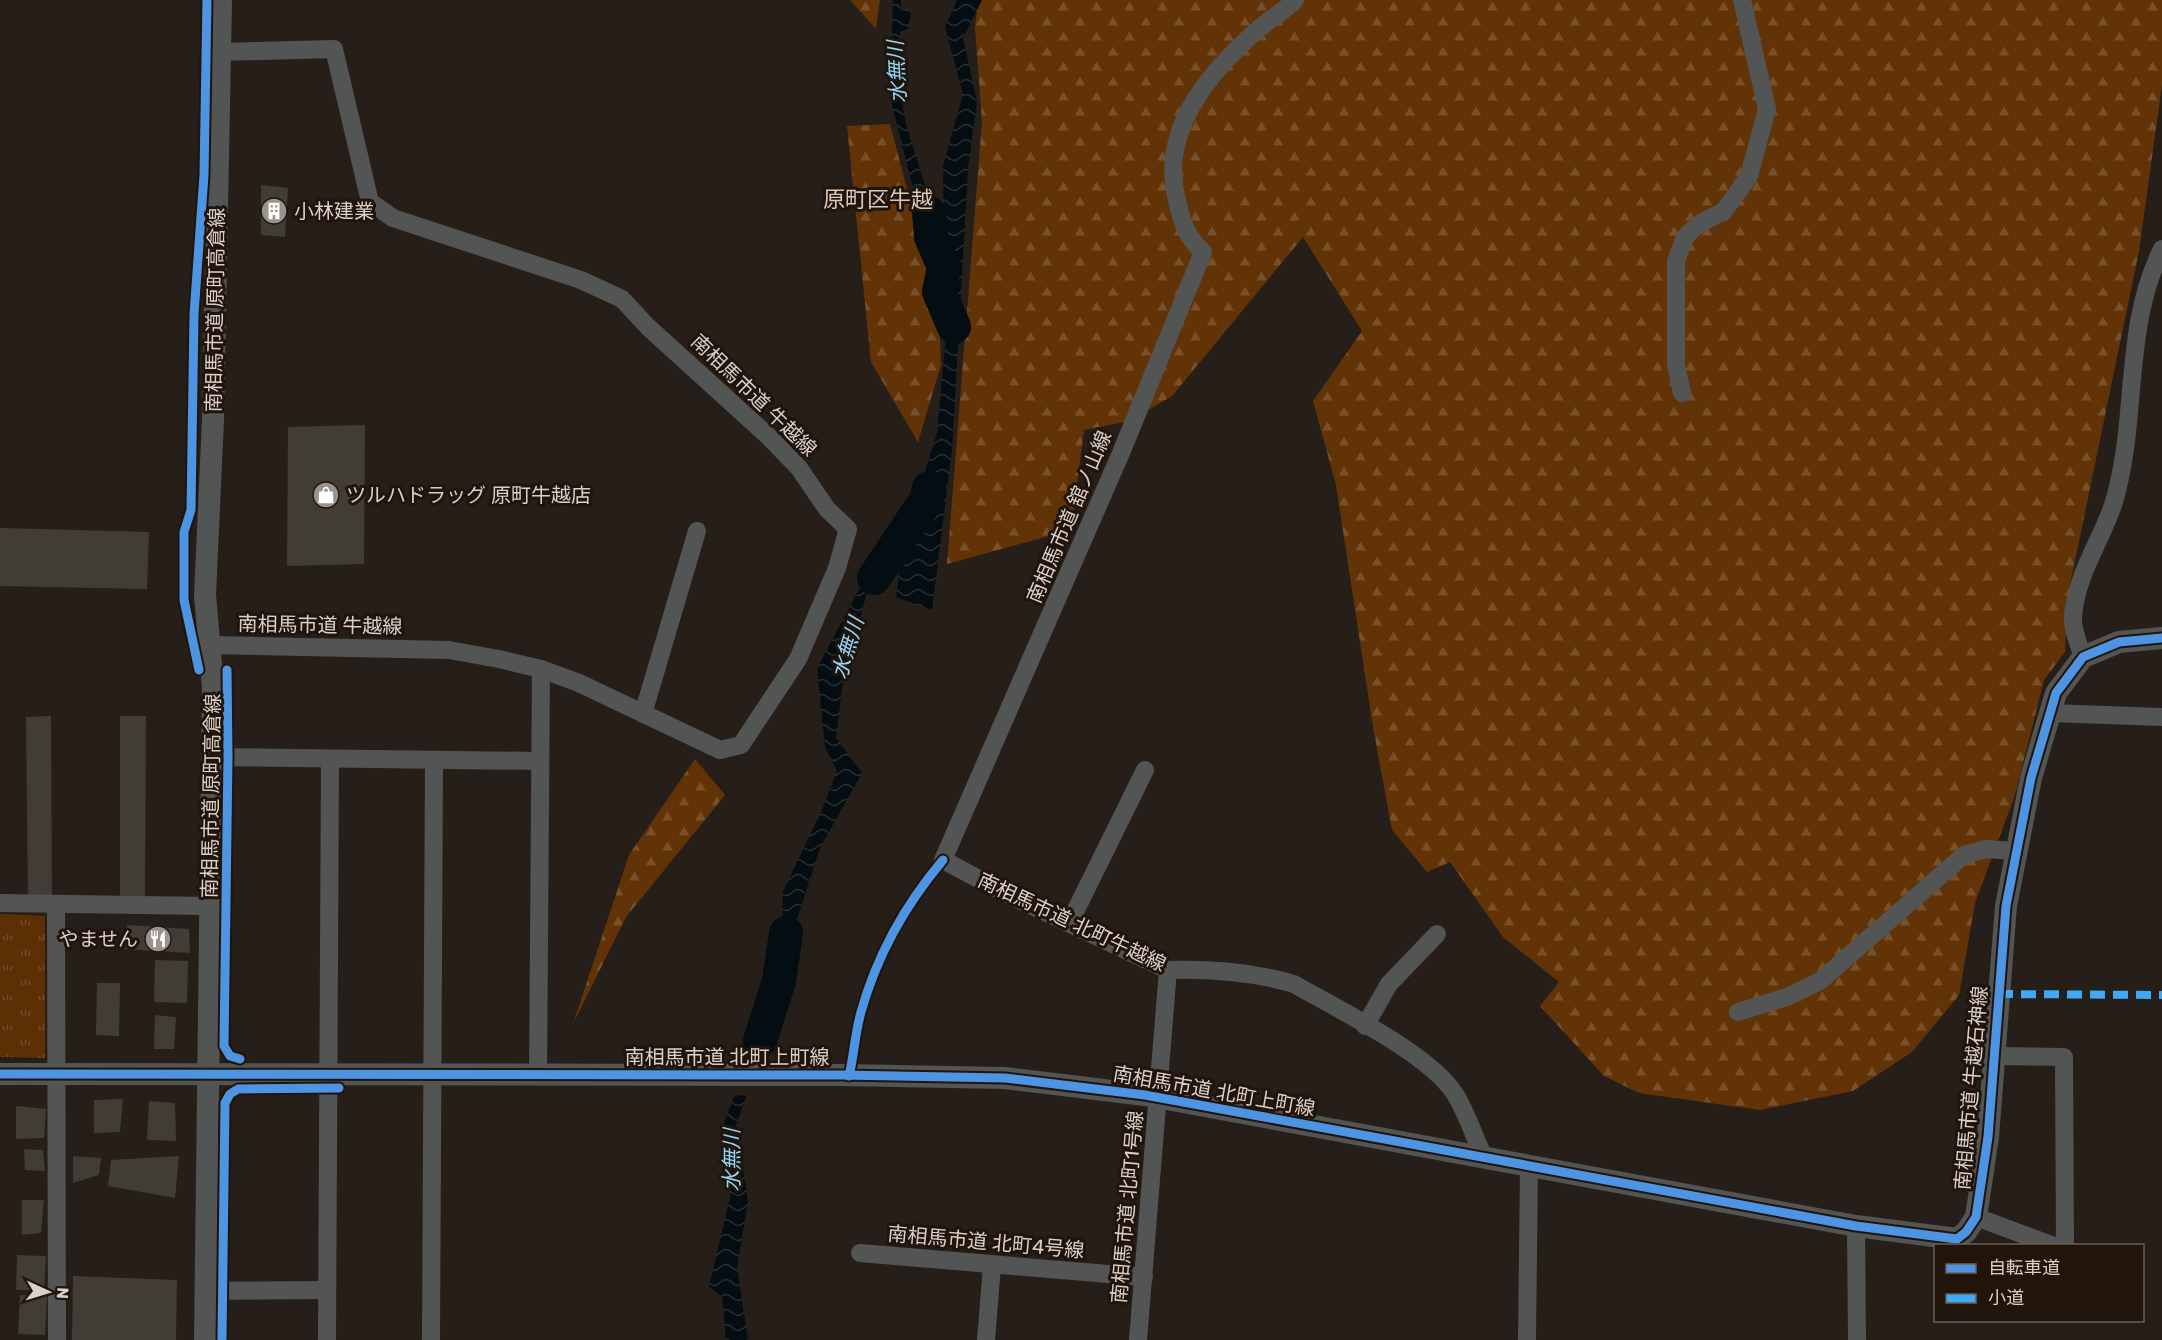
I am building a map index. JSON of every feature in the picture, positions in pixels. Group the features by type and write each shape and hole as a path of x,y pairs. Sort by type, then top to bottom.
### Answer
{"street":[{"name":"南相馬市道 原町高倉線","path":"205,1340 213,687 204,595 212,441 221,0"},
{"name":"南相馬市道 舘ノ山線","path":"943,860 1121,453 1203,252 1190,241 1181,220 1174,188 1173,163 1180,129 1196,96 1218,66 1295,0"},
{"path":"1682,393 1676,365 1676,261 1685,237 1699,224 1724,211 1749,176 1767,109 1742,0"},
{"name":"南相馬市道 牛越線","path":"210,645 449,650 541,669 579,683 720,750 741,745 798,658 837,568 848,529 827,509 799,468 767,435 648,327 622,298 560,272 393,218 370,202 334,50 221,52"},
{"path":"2162,249 2151,270 2141,308 2122,459 2113,504 2079,581 2073,619 2083,657 2119,642 2162,638"},
{"path":"644,714 697,531"},
{"name":"南相馬市道 牛越石神線","path":"1529,1165 1856,1226 1957,1239 1966,1232 1976,1217 1988,1137 2000,951 2016,850 2031,778 2056,693 2083,657"},
{"path":"541,669 539,761 546,1076"},
{"path":"2050,713 2162,717"},
{"path":"211,757 434,762 539,761"},
{"path":"327,1340 326,1076 330,759"},
{"path":"431,1340 434,762"},
{"path":"1070,922 1145,770"},
{"path":"1738,1012 1787,997 1820,981 1964,855 1986,849 2016,850"},
{"name":"南相馬市道 北町牛越線","path":"943,860 1005,893 1168,970 1198,969 1276,979 1294,984 1405,1049 1443,1079 1456,1095 1484,1157"},
{"path":"0,903 210,906"},
{"path":"56,905 57,1340"},
{"path":"1365,1026 1389,984 1437,934"},
{"name":"南相馬市道 北町1号線","path":"1138,1340 1160,1097 1168,970"},
{"path":"1994,1056 2064,1057 2065,1244"},
{"name":"南相馬市道 北町上町線","path":"0,1074 1005,1078 1160,1097 1484,1157"},
{"path":"1484,1157 1529,1165 1527,1340"},
{"path":"1976,1217 2051,1244"},
{"path":"1856,1226 1857,1340"},
{"name":"南相馬市道 北町4号線","path":"860,1253 1143,1277"},
{"path":"986,1340 992,1266"},
{"path":"205,1291 327,1290"}],"green space":[{"path":"850,0 880,0 876,29"},
{"path":"978,0 2162,0 2162,85 2139,251 2071,580 2067,603 2065,652 2044,680 2015,795 1975,903 1959,995 1912,1052 1853,1091 1760,1110 1639,1093 1604,1076 1540,1006 1559,982 1503,937 1450,862 1427,872 1392,830 1373,727 1336,485 1313,401 1362,331 1303,237 1172,396 1130,421 1084,430 1071,530 947,564 982,122 975,28"},
{"path":"890,124 939,311 941,365 918,442 871,362 847,126"},
{"path":"695,759 725,795 626,917 573,1024 629,855"},
{"path":"0,914 45,916 45,1058 0,1057"}],"water":[{"path":"893,0 901,0 901,7 911,13 908,29 900,32 897,77 906,124 940,234 940,258 937,264 945,301 943,166 963,94 945,27 957,0 982,0 963,38 977,101 968,169 952,449 932,610 896,597 902,545 869,585 843,681 836,738 862,773 820,848 793,932 780,1002 736,1125 748,1202 737,1267 748,1340 726,1340 722,1296 709,1287 731,1193 722,1129 772,994 780,1001 783,891 822,810 837,771 825,747 817,668 878,554 905,536 937,433 946,319 890,97"}],"pier":[{"path":"745,1060 762,1060 749,1096 731,1095"}],"building":[{"name":"小林建業","path":"261,185 288,188 285,237 261,235"},
{"name":"ツルハドラッグ 原町牛越店","path":"365,425 364,564 287,566 288,427"},
{"path":"0,528 149,532 147,589 0,586"},
{"path":"51,716 52,899 28,899 26,717"},
{"path":"120,716 146,716 145,896 120,896"},
{"name":"やません","path":"127,925 189,929 190,953 125,949"},
{"path":"155,960 188,961 187,1003 154,1002"},
{"path":"97,983 120,983 119,1036 96,1035"},
{"path":"155,1015 176,1017 174,1049 154,1049"},
{"path":"123,1099 120,1132 94,1133 94,1100"},
{"path":"149,1101 175,1103 176,1141 147,1140"},
{"path":"16,1106 46,1109 44,1138 16,1139"},
{"path":"24,1149 43,1150 45,1171 25,1170"},
{"path":"73,1156 101,1158 99,1175 73,1183"},
{"path":"179,1156 175,1198 108,1186 111,1160"},
{"path":"22,1200 44,1200 41,1233 22,1235"},
{"path":"17,1255 46,1256 44,1290 16,1290"},
{"path":"73,1276 177,1280 176,1340 72,1340"},
{"path":"20,1295 47,1296 45,1335 18,1334"}],"waterway":[{"name":"水無川","path":"929,213 931,237 944,267 939,292 954,327"},
{"name":"水無川","path":"874,578 926,500 929,488"},
{"name":"水無川","path":"760,1041 779,981 786,933"}],"marked path":[{"path":"1998,994 2162,995"}],"cycle path":[{"path":"199,670 184,600 184,532 191,510 194,314 204,175 207,0"},
{"path":"0,1074 842,1075 1005,1078 1145,1095 1856,1226 1957,1239 1966,1232 1976,1217 1988,1137 2006,906 2031,778 2056,693 2083,657 2119,642 2162,638"},
{"path":"227,670 224,1046 230,1056 240,1059"},
{"path":"849,1076 859,1020 875,971 894,931 916,895 943,860"},
{"path":"222,1340 225,1103 230,1094 238,1089 339,1088"}],"place":[{"name":"小林建業","path":"274,211"},
{"name":"ツルハドラッグ 原町牛越店","path":"326,495"},
{"name":"やません","path":"158,939"}],"district":[{"name":"原町区牛越","path":"878,199"}]}
